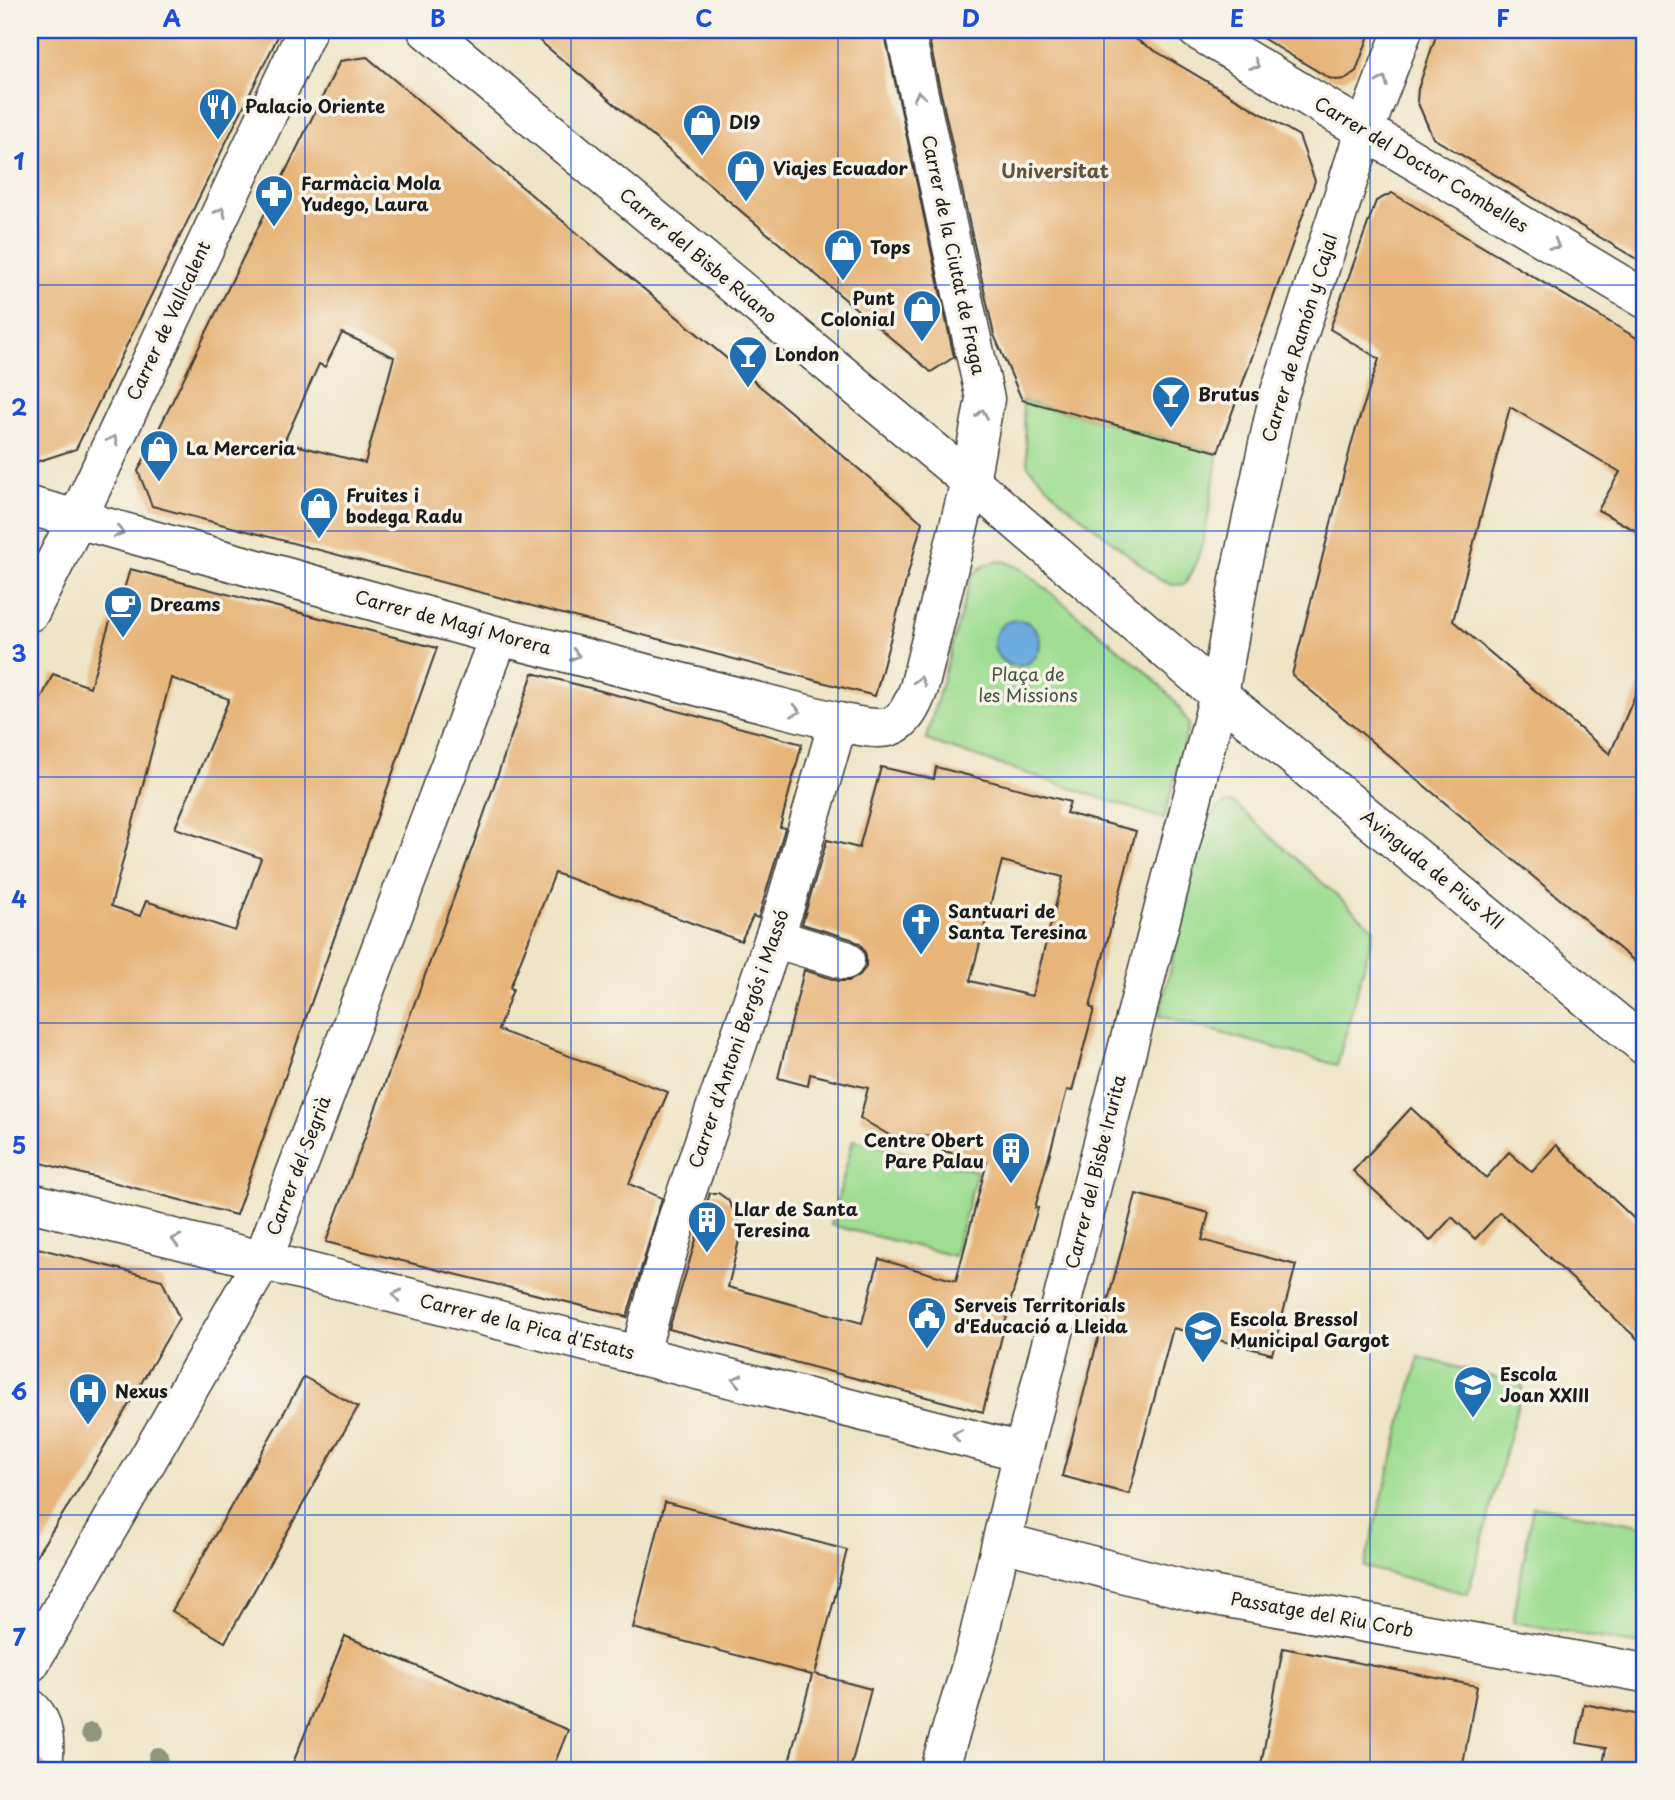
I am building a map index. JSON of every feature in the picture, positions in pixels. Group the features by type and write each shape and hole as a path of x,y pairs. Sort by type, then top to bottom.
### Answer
{"street":[{"name":"Carrer de Vallcalent","path":"30,612 76,521 307,30"},
{"name":"Carrer del Bisbe Ruano","path":"427,30 970,481"},
{"name":"Carrer de la Ciutat de Fraga","path":"905,30 985,399 970,481"},
{"name":"Carrer del Doctor Combelles","path":"1197,30 1645,299"},
{"name":"Carrer de Ramón y Cajal","path":"1219,695 1244,555 1279,398 1364,132 1403,30"},
{"name":"Carrer de Magí Morera","path":"30,506 76,521 499,636 879,730 891,727 904,718 919,688 970,481"},
{"path":"970,481 1219,695"},
{"name":"Carrer del Segrià","path":"30,1663 262,1262 499,636"},
{"name":"Avinguda de Pius XII","path":"1219,695 1645,1046"},
{"name":"Carrer del Bisbe Irurita","path":"939,1770 974,1656 1023,1452 1219,695"},
{"name":"Carrer d'Antoni Bergós i Massó","path":"639,1356 676,1223 786,906 838,722"},
{"path":"774,938 845,960"},
{"name":"Carrer de la Pica d'Estats","path":"30,1202 1023,1452"},
{"name":"Passatge del Riu Corb","path":"1002,1542 1199,1593 1645,1673"},
{"path":"30,1708 35,1713 46,1743 43,1770"}],"green space":[{"path":"1022,400 1218,452 1204,538 1185,584 1173,585 1160,580 1063,502 1028,466"},
{"name":"Plaça de les Missions","path":"1003,561 1022,569 1149,674 1174,700 1189,724 1164,819 926,740 971,577 985,565"},
{"path":"1227,803 1235,804 1374,929 1337,1065 1159,1016 1205,825 1217,808"},
{"path":"853,1140 977,1171 954,1256 831,1225"},
{"path":"1419,1357 1523,1385 1468,1594 1364,1567"},
{"path":"1533,1506 1645,1526 1645,1646 1513,1622"}],"water":[{"path":"1017,620 1033,627 1040,643 1033,659 1017,666 1001,659 994,643 1001,627"}],"building":[{"path":"30,30 281,30 76,449 30,464"},
{"path":"527,30 884,30 954,357 931,372"},
{"path":"927,30 1120,30 1299,136 1315,181 1218,452 1022,400 994,335"},
{"path":"1249,30 1371,30 1356,71 1345,79 1336,80"},
{"path":"1438,30 1645,30 1645,264 1433,138 1417,101 1418,89"},
{"path":"367,57 922,522 875,696 152,506 138,471 340,61","holes":["342,333 394,357 365,463 284,442 319,364 325,367"]},
{"path":"1392,193 1645,343 1645,536 1598,510 1620,472 1510,407 1453,621 1610,754 1645,672 1645,970 1292,675 1353,438 1379,359 1330,329 1376,201"},
{"path":"130,569 437,648 236,1215 30,1160 30,722 53,674 90,687 112,615 116,616","holes":["171,678 229,699 175,828 261,858 235,931 146,901 140,916 111,906"]},
{"path":"533,673 802,744 780,827 785,828 764,899 758,918 753,916 741,941 555,873 510,988 513,989 498,1030 668,1092 629,1184 662,1198 627,1317 326,1242 474,843"},
{"path":"881,767 934,779 936,767 1070,802 1066,813 1136,831 1090,1007 1094,1009 1072,1091 1067,1090 983,1412 669,1329 710,1193 718,1193 728,1200 742,1228 728,1287 862,1323 879,1259 956,1281 987,1162 940,1150 944,1135 891,1136 860,1118 868,1088 810,1074 808,1086 778,1078 804,970 839,981 849,981 859,976 866,967 866,955 861,945 851,939 802,924 827,840 859,848","holes":["1002,861 1063,877 1032,996 970,981"]},
{"path":"1411,1108 1486,1178 1509,1152 1532,1172 1556,1145 1645,1229 1645,1346 1500,1212 1475,1239 1452,1217 1430,1241 1353,1171"},
{"path":"1136,1194 1209,1213 1202,1240 1296,1265 1272,1354 1173,1328 1129,1494 1062,1476"},
{"path":"30,1246 162,1280 179,1318 86,1478 30,1565"},
{"path":"304,1377 358,1407 225,1642 172,1611"},
{"path":"665,1502 847,1550 815,1674 871,1689 850,1770 787,1770 812,1675 633,1628"},
{"path":"345,1636 568,1730 552,1770 290,1770"},
{"path":"1283,1648 1477,1686 1462,1770 1260,1770"},
{"path":"1584,1704 1645,1716 1645,1770 1602,1770 1606,1748 1577,1743"}],"place":[{"name":"Palacio Oriente","path":"218,141"},
{"name":"DI9","path":"702,157"},
{"name":"Viajes Ecuador","path":"746,203"},
{"name":"Farmàcia Mola Yudego, Laura","path":"274,228"},
{"name":"Tops","path":"843,282"},
{"name":"Punt Colonial","path":"922,343"},
{"name":"London","path":"748,389"},
{"name":"Brutus","path":"1171,429"},
{"name":"La Merceria","path":"159,483"},
{"name":"Fruites i bodega Radu","path":"319,540"},
{"name":"Dreams","path":"123,639"},
{"name":"Santuari de Santa Teresina","path":"921,956"},
{"name":"Centre Obert Pare Palau","path":"1011,1185"},
{"name":"Llar de Santa Teresina","path":"707,1254"},
{"name":"Serveis Territorials d'Educació a Lleida","path":"927,1350"},
{"name":"Escola Bressol Municipal Gargot","path":"1203,1364"},
{"name":"Escola Joan XXIII","path":"1473,1419"},
{"name":"Nexus","path":"88,1426"}],"district":[{"name":"Universitat","path":"1055,171"}]}
